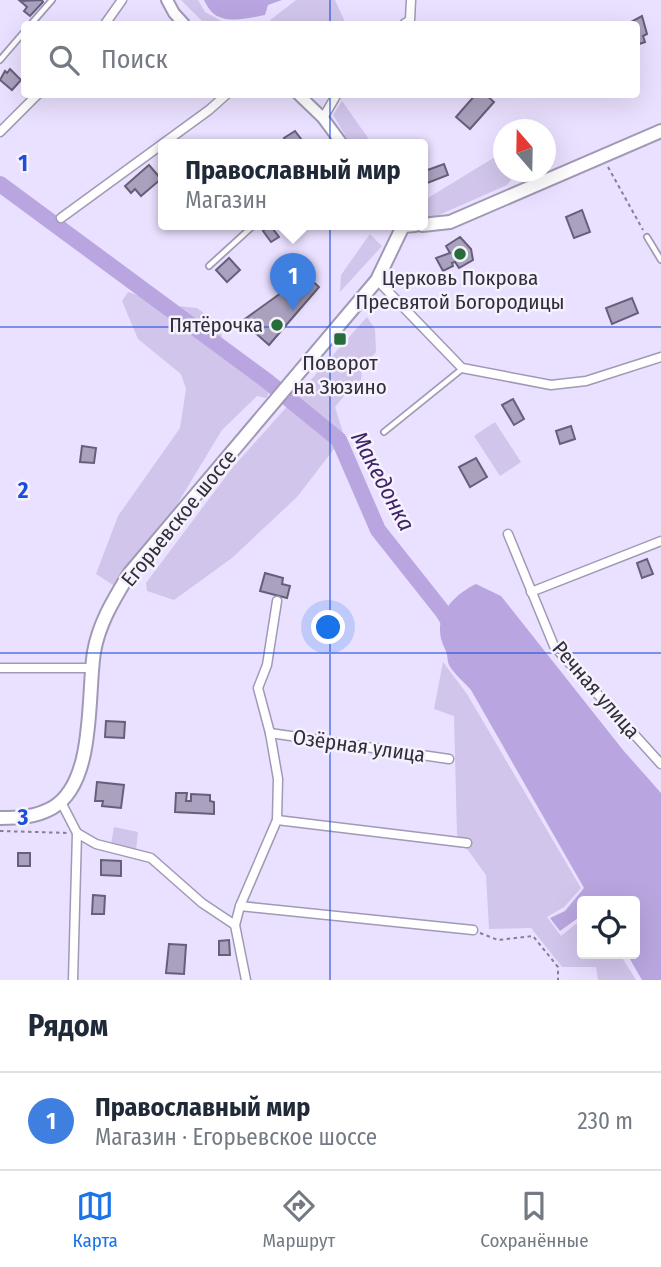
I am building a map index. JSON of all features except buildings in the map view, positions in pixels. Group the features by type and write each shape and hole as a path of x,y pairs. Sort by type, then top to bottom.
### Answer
{"main road":[{"path":"167,0 181,21"},
{"path":"302,98 323,118 339,139"},
{"path":"428,224 450,222 661,131"},
{"name":"Егорьевское шоссе","path":"61,802 73,785 83,759 96,642 104,618 129,574 377,279 401,230"},
{"path":"0,818 35,815 61,802"}],"street":[{"path":"107,21 122,0"},
{"path":"408,21 411,0"},
{"path":"0,132 34,98"},
{"path":"169,139 222,98"},
{"path":"323,118 335,98"},
{"path":"61,218 158,147"},
{"path":"377,279 462,368 539,384 576,383 661,357"},
{"name":"Речная улица","path":"508,534 554,646 661,764"},
{"path":"531,592 661,541"},
{"path":"246,980 235,925 240,906 277,820 278,779 258,688 267,665 277,601"},
{"path":"0,668 92,668"},
{"name":"Озёрная улица","path":"270,733 449,759"},
{"path":"61,802 77,833 74,980"},
{"path":"277,820 467,843"},
{"path":"77,833 96,844 151,858 202,903 235,925"},
{"path":"240,906 473,930"}],"lane":[{"path":"34,21 52,0"},
{"path":"0,60 21,36"},
{"path":"209,266 249,230"},
{"path":"647,237 661,260"},
{"path":"384,432 462,368"}],"path":[{"path":"601,155 647,237"},
{"path":"0,831 77,833"},
{"path":"473,930 498,940 533,936 558,967 558,980"}],"shaded area":[{"path":"181,0 198,0 205,12 221,21 202,21"},
{"path":"204,0 282,0 268,5 265,15 232,20 214,14"},
{"path":"296,0 335,0 345,21 269,21"},
{"path":"342,101 369,139 347,139 333,115"},
{"path":"493,158 493,182 509,182 507,185 428,220 428,198"},
{"path":"370,234 382,246 340,292 341,275"},
{"path":"128,292 168,305 197,308 220,325 225,359 270,391 266,398 257,396 222,430 173,511 113,585 96,574 118,516 180,428 186,389 181,374 138,339 122,301"},
{"path":"367,317 375,329 376,352 362,368 361,382 348,391 335,407 344,436 297,497 232,558 174,600 147,591 146,583 233,467"},
{"path":"495,422 521,462 500,476 474,436"},
{"path":"476,584 501,596 623,750 661,793 661,980 642,980 630,959 640,959 640,896 577,896 584,888 471,690 449,665 441,638 442,619 451,602"},
{"path":"443,662 467,694 581,888 564,907 547,917 561,936 577,923 577,959 623,959 636,980 598,980 596,967 562,967 531,928 489,929 486,875 457,835 454,716 434,709"},
{"path":"114,827 138,832 136,850 111,844"},
{"path":"577,896 577,919 560,931 550,918 565,911"}],"waterway":[{"name":"Македонка","path":"0,184 267,381 339,440 378,530 443,612 454,630"}],"place":[{"name":"Церковь Покрова Пресвятой Богородицы","path":"460,254"},
{"name":"Православный мир","path":"293,311"},
{"name":"Пятёрочка","path":"277,325"},
{"name":"Поворот на Зюзино","path":"340,339"}]}
